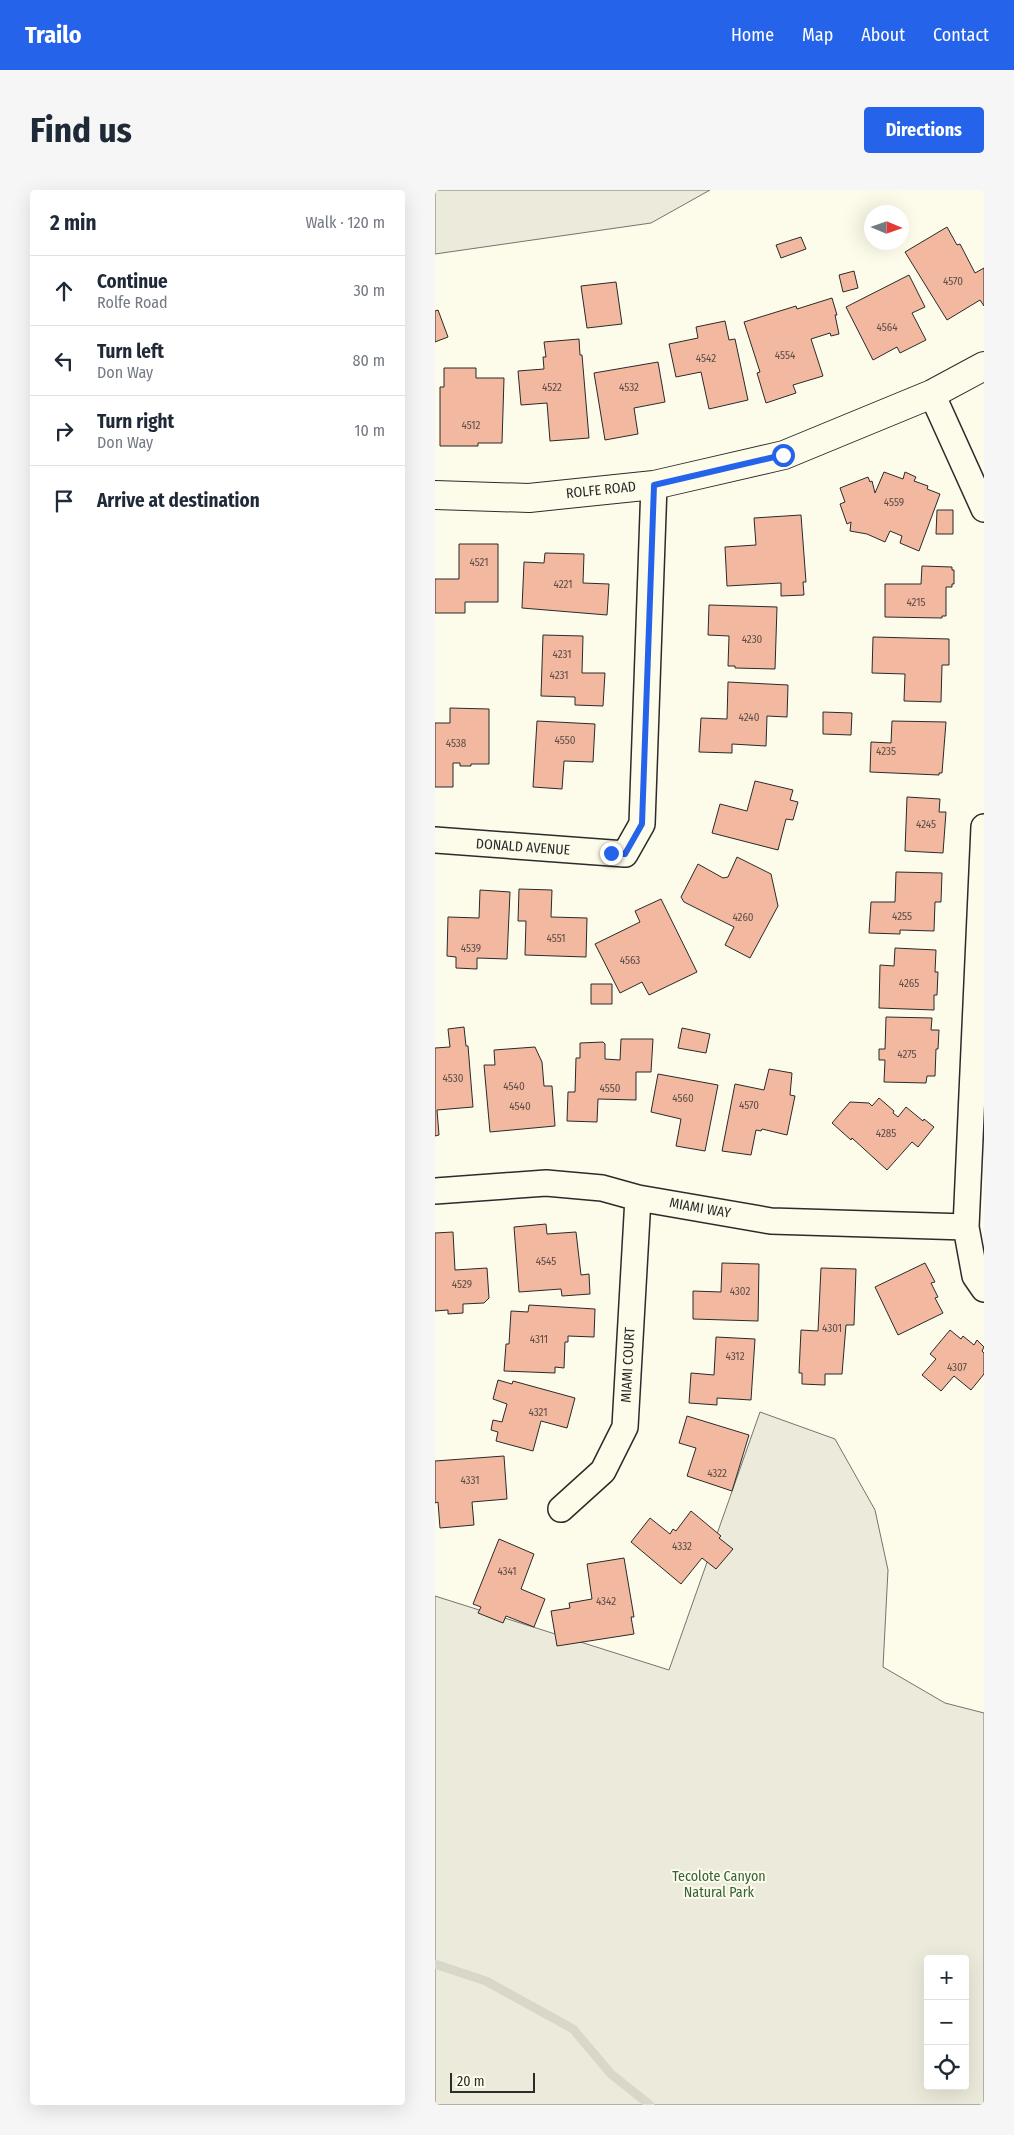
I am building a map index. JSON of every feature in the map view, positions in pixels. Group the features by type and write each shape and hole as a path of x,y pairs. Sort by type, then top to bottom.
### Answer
{"street":[{"name":"ROLFE ROAD","path":"435,496 529,498 654,485 783,455 932,394 984,366"},
{"path":"932,394 984,509"},
{"name":"DONALD AVENUE","path":"435,840 625,854 642,824 654,485"},
{"path":"984,827 981,981 966,1227 975,1276 984,1289"},
{"name":"MIAMI WAY","path":"435,1191 545,1183 603,1188 638,1198 771,1221 966,1227"},
{"name":"MIAMI COURT","path":"561,1509 603,1471 625,1427 638,1198"}],"green space":[{"path":"435,190 710,190 651,223 435,254"},
{"name":"Tecolote Canyon Natural Park","path":"760,1412 835,1439 875,1510 888,1570 883,1667 945,1703 984,1713 984,2105 435,2105 435,1596 669,1670"}],"building":[{"path":"947,227 957,245 960,244 975,273 984,268 984,306 980,300 947,320 905,252"},
{"path":"801,237 806,249 781,258 776,245"},
{"path":"854,271 858,288 843,292 839,275"},
{"path":"909,275 925,307 912,313 926,340 900,353 897,347 873,360 846,307"},
{"path":"616,282 622,324 587,328 581,286"},
{"path":"832,298 837,315 835,315 839,334 831,336 830,333 811,339 823,376 793,385 796,393 766,403 757,373 760,372 744,322 796,306 797,309"},
{"path":"438,310 448,337 435,342 435,311"},
{"path":"725,321 729,340 735,339 748,400 709,409 701,372 676,377 669,344 698,338 696,327"},
{"path":"579,339 589,438 550,441 547,403 521,405 518,371 544,369 543,357 546,357 544,342"},
{"path":"658,362 665,402 634,408 638,434 605,440 594,373"},
{"path":"444,368 476,368 476,378 504,378 502,443 478,443 478,446 440,446 440,387 444,387"},
{"path":"884,472 903,479 905,472 916,477 914,481 928,486 927,489 940,494 919,551 900,543 902,536 890,531 885,542 867,534 850,531 851,522 847,524 840,504 845,502 840,488 868,477 870,482 872,481 875,493"},
{"path":"937,510 953,510 953,534 936,534"},
{"path":"801,515 806,582 803,582 804,595 781,596 781,583 727,586 725,547 756,545 754,518"},
{"path":"459,544 498,544 498,602 465,602 465,613 435,613 435,579 459,579"},
{"path":"545,553 584,554 583,583 609,584 607,615 522,608 524,562 544,563"},
{"path":"922,566 952,567 952,570 954,570 954,584 952,584 952,587 946,587 946,616 942,616 942,618 885,617 885,584 921,584"},
{"path":"709,605 777,607 775,669 735,668 735,666 728,666 729,636 708,635"},
{"path":"543,635 583,636 582,673 605,673 603,706 575,705 575,697 541,696"},
{"path":"873,637 949,639 949,665 942,665 941,702 904,701 905,674 872,673"},
{"path":"728,682 788,685 787,717 767,716 766,746 732,744 732,753 699,752 701,718 727,719"},
{"path":"450,708 489,709 489,764 460,766 460,763 453,763 453,787 435,787 435,723 450,723"},
{"path":"823,712 852,713 851,735 823,734"},
{"path":"537,721 595,724 593,762 564,761 562,789 533,787"},
{"path":"892,721 946,722 942,773 939,773 939,775 870,772 871,742 891,743"},
{"path":"755,781 793,790 790,800 798,802 793,820 786,819 778,850 712,833 720,804 747,811"},
{"path":"907,797 940,799 939,812 946,812 943,853 905,851"},
{"path":"737,857 771,874 778,906 750,958 725,945 734,927 684,902 681,897 698,864 723,878 728,877"},
{"path":"896,872 942,873 941,902 935,902 934,931 900,930 900,934 869,933 871,902 895,902"},
{"path":"519,889 552,890 551,917 587,918 586,957 525,955 526,921 518,921"},
{"path":"480,890 510,892 507,959 477,958 477,969 456,968 456,957 447,956 448,917 479,918"},
{"path":"661,899 697,972 649,995 642,982 620,993 595,944 640,922 635,911"},
{"path":"895,948 936,950 935,972 938,972 937,995 934,995 934,1010 879,1008 880,965 894,966"},
{"path":"591,984 612,984 612,1004 591,1004"},
{"path":"886,1017 932,1018 931,1030 939,1030 938,1049 936,1049 935,1076 927,1076 926,1083 884,1082 885,1060 879,1060 879,1049 885,1049"},
{"path":"464,1027 466,1046 468,1046 473,1107 437,1110 439,1135 435,1136 435,1048 450,1047 448,1029"},
{"path":"682,1028 710,1034 706,1053 678,1048"},
{"path":"621,1039 653,1039 651,1072 636,1072 636,1100 598,1099 597,1122 567,1121 568,1092 575,1092 576,1058 580,1058 580,1043 603,1042 605,1044 605,1059 620,1060"},
{"path":"535,1047 542,1062 544,1086 552,1086 555,1126 490,1132 484,1065 495,1065 494,1050"},
{"path":"769,1069 792,1073 790,1095 795,1096 787,1135 762,1129 761,1131 756,1130 751,1155 722,1151 735,1084 764,1090"},
{"path":"658,1074 718,1085 705,1151 676,1146 681,1119 651,1112"},
{"path":"879,1098 898,1117 906,1107 923,1121 924,1119 934,1127 918,1147 912,1142 887,1170 852,1138 851,1140 832,1123 850,1102 869,1103 872,1106"},
{"path":"546,1224 547,1234 576,1232 581,1275 589,1274 590,1294 562,1296 561,1289 519,1292 514,1227"},
{"path":"453,1232 455,1270 487,1268 489,1298 484,1303 463,1304 463,1313 448,1314 448,1310 435,1311 435,1233"},
{"path":"722,1263 759,1264 758,1321 693,1319 693,1291 721,1292"},
{"path":"925,1263 935,1282 931,1283 938,1297 935,1298 943,1313 898,1335 875,1287"},
{"path":"821,1268 856,1269 854,1325 846,1325 842,1374 825,1374 825,1385 802,1384 802,1373 799,1373 801,1330 818,1331"},
{"path":"529,1305 595,1309 594,1337 568,1336 568,1342 565,1342 564,1368 555,1367 555,1373 504,1371 506,1344 509,1344 511,1311 528,1312"},
{"path":"950,1330 961,1339 963,1336 974,1345 977,1340 984,1347 982,1351 984,1353 984,1374 971,1390 954,1376 941,1391 922,1375 936,1359 930,1354"},
{"path":"716,1337 755,1339 751,1400 717,1398 717,1405 689,1403 691,1373 714,1375"},
{"path":"498,1380 512,1384 513,1381 575,1398 567,1428 541,1421 533,1451 496,1441 498,1432 491,1430 493,1420 502,1422 507,1404 493,1399"},
{"path":"687,1416 749,1435 732,1491 687,1476 696,1448 679,1443"},
{"path":"504,1456 507,1499 472,1502 474,1525 440,1528 438,1502 435,1503 435,1461"},
{"path":"691,1511 721,1536 719,1538 733,1549 716,1569 702,1558 681,1584 631,1542 650,1518 670,1534 673,1529 676,1531"},
{"path":"499,1539 534,1554 521,1589 545,1599 534,1627 506,1616 503,1623 478,1613 481,1607 473,1604"},
{"path":"624,1558 634,1617 631,1617 634,1634 557,1646 551,1611 570,1608 569,1603 592,1599 587,1564"}],"waterway":[{"path":"435,1964 486,1981 573,2029 611,2074 650,2105"}],"route":[{"path":"611,853 625,854 642,824 654,485 783,455"}]}
